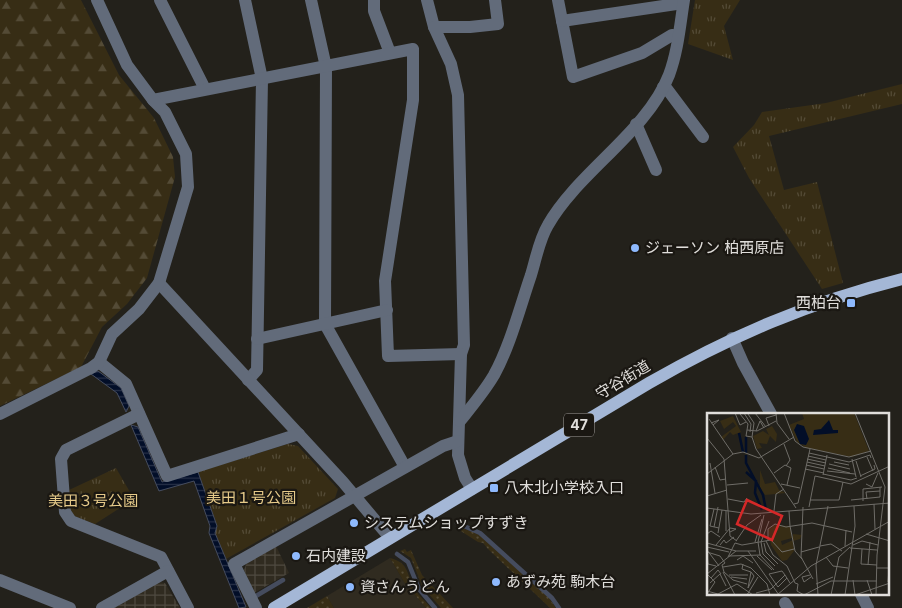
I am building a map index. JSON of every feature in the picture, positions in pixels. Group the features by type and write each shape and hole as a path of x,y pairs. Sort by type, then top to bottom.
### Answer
{"main road":[{"name":"守谷街道","path":"274,608 700,354 795,311 902,279"}],"street":[{"path":"0,414 91,368 99,362 112,334 139,309 159,283 188,186 186,154 165,112 153,100 127,65 96,0"},
{"path":"160,0 205,89"},
{"path":"245,0 262,79 257,370 248,380"},
{"path":"311,0 326,67 325,324 404,467"},
{"path":"374,0 374,11 390,53"},
{"path":"427,0 434,27 451,64 458,95 464,345 461,354 458,455 465,478 472,489"},
{"path":"434,27 470,27 498,24 495,0"},
{"path":"558,0 573,77 642,53 672,35 678,36"},
{"path":"460,421 482,394 495,374 510,337 542,238 548,225 563,203 636,124 663,86 669,74 684,1 562,21"},
{"path":"153,100 413,49 413,92 409,129 385,281 388,356 461,354"},
{"path":"663,86 703,137"},
{"path":"636,124 656,170"},
{"path":"159,283 299,434 390,538"},
{"path":"257,339 387,310"},
{"path":"732,338 743,363 770,413"},
{"path":"99,362 126,384 167,476 299,434"},
{"path":"139,414 66,450 61,459 65,512 71,521 161,557 188,608"},
{"path":"256,608 234,564 404,467 458,440"},
{"path":"102,608 168,571"},
{"path":"0,580 70,608"},
{"path":"862,596 868,608"}],"shaded area":[{"path":"276,546 289,573 254,593 244,570 247,562"},
{"path":"390,558 404,582 426,608 334,608 327,596"},
{"path":"159,582 165,583 180,608 114,608"}],"green space":[{"path":"0,0 81,0 119,75 154,118 173,157 175,177 147,278 127,304 102,327 81,367 0,406"},
{"path":"695,0 740,0 724,26 733,60 688,44"},
{"path":"902,84 902,104 769,136 784,190 817,182 843,283 822,289 749,178 733,147 754,125 762,112 826,103"},
{"name":"美田１号公園","path":"288,444 298,446 338,489 335,498 226,559 215,533 198,472"},
{"name":"美田３号公園","path":"116,468 134,499 95,524 74,516 70,508 69,490"},
{"path":"456,528 465,529 480,535 549,598 556,608 550,608 483,543 478,542"},
{"path":"405,549 407,552 411,550 422,575 453,608 441,608 422,586 411,558 400,551"},
{"path":"390,558 404,566 415,590 431,608 426,608 404,582"},
{"path":"327,596 334,608 307,608"}],"water":[{"path":"98,371 121,388 129,406 126,412 117,393 91,374"},
{"path":"131,425 138,427 162,482 198,472 217,526 215,533 246,607 239,608 209,533 210,526 194,481 159,491"}],"waterway":[{"path":"457,523 480,533 552,598 559,608"},
{"path":"397,554 408,562 419,589 435,608"},
{"path":"256,596 283,580"}],"place":[{"name":"ジェーソン 柏西原店","path":"635,248"},
{"name":"西柏台","path":"851,303"},
{"name":"八木北小学校入口","path":"494,488"},
{"name":"システムショップすずき","path":"354,523"},
{"name":"石内建設","path":"296,556"},
{"name":"あずみ苑 駒木台","path":"496,582"},
{"name":"資さんうどん","path":"350,587"}]}
